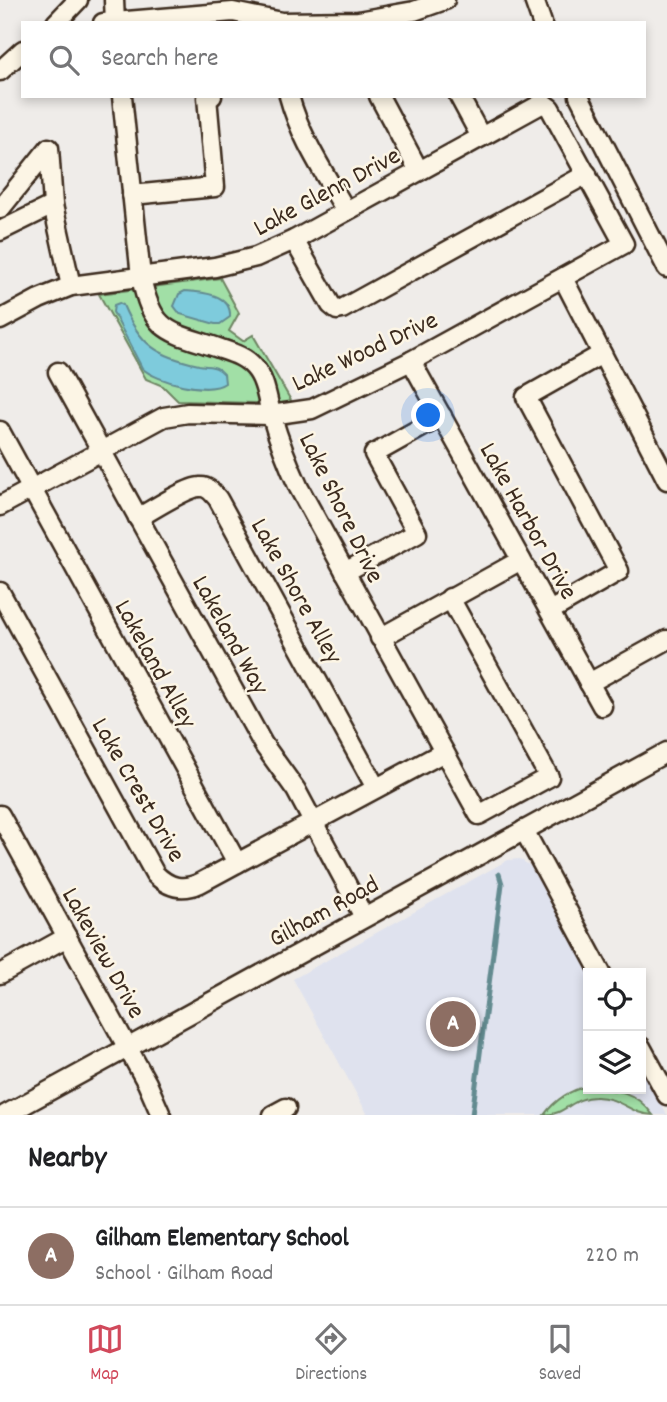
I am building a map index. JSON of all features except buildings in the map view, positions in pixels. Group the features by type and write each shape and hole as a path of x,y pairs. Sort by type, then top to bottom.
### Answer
{"street":[{"path":"59,21 78,0"},
{"path":"111,21 114,0"},
{"path":"370,21 417,17 444,0"},
{"path":"534,0 541,21"},
{"path":"117,21 210,6 277,21"},
{"path":"0,71 21,52"},
{"name":"Lake Shore Drive","path":"122,98 141,277 147,305 163,326 241,357 256,368 264,384 285,456 299,488 479,815 549,777 450,598"},
{"path":"132,195 215,187 207,98"},
{"path":"290,98 306,140 346,211"},
{"path":"380,98 419,171"},
{"path":"460,98 481,137"},
{"path":"580,98 667,268"},
{"name":"Lake Glenn Drive","path":"0,320 71,286 256,257 294,240 543,103 551,108 587,174"},
{"path":"0,209 50,148 53,205 71,286"},
{"path":"294,240 331,305 337,310 342,309 587,174"},
{"name":"Lake Wood Drive","path":"0,506 100,450 154,422 176,414 271,415 312,409 411,360 624,244 587,174"},
{"path":"0,231 53,205"},
{"path":"563,278 667,480"},
{"path":"550,611 619,571 526,397 602,354"},
{"name":"Lake Harbor Drive","path":"411,360 602,706"},
{"name":"Lakeland Way","path":"58,372 263,744 296,790 364,917"},
{"path":"345,572 417,533 374,454 442,416"},
{"name":"Lakeland Alley","path":"0,432 237,863"},
{"name":"Lake Shore Alley","path":"138,518 193,488 206,488 212,492 376,788"},
{"path":"380,638 521,559"},
{"name":"Lake Crest Drive","path":"0,592 155,874 165,884 177,888 190,887 444,752"},
{"path":"589,683 667,640"},
{"name":"Gilham Road","path":"5,1115 667,752"},
{"name":"Lakeview Drive","path":"0,815 127,1047 161,1115"},
{"path":"524,830 598,968"},
{"path":"0,974 66,937"},
{"path":"646,1056 667,1095"}],"shaded area":[{"path":"520,859 530,866 586,968 583,968 583,1094 646,1094 646,1077 667,1115 368,1115 293,979 508,860"}],"green space":[{"path":"220,278 239,313 229,331 243,341 253,335 293,404 178,401 163,386 146,379 99,294"},
{"path":"583,1088 583,1094 627,1094 639,1100 653,1115 638,1112 611,1099 595,1097 580,1100 558,1112 544,1115 563,1096"}],"water":[{"path":"185,291 221,299 229,309 230,317 220,324 215,324 180,314 174,306 179,294"},
{"path":"114,305 123,305 136,330 152,347 184,361 219,369 224,374 225,383 207,388 183,385 159,378 142,368 113,312"}],"waterway":[{"path":"472,1115 502,884 499,874"}],"place":[{"name":"Gilham Elementary School","path":"453,1024"}]}
